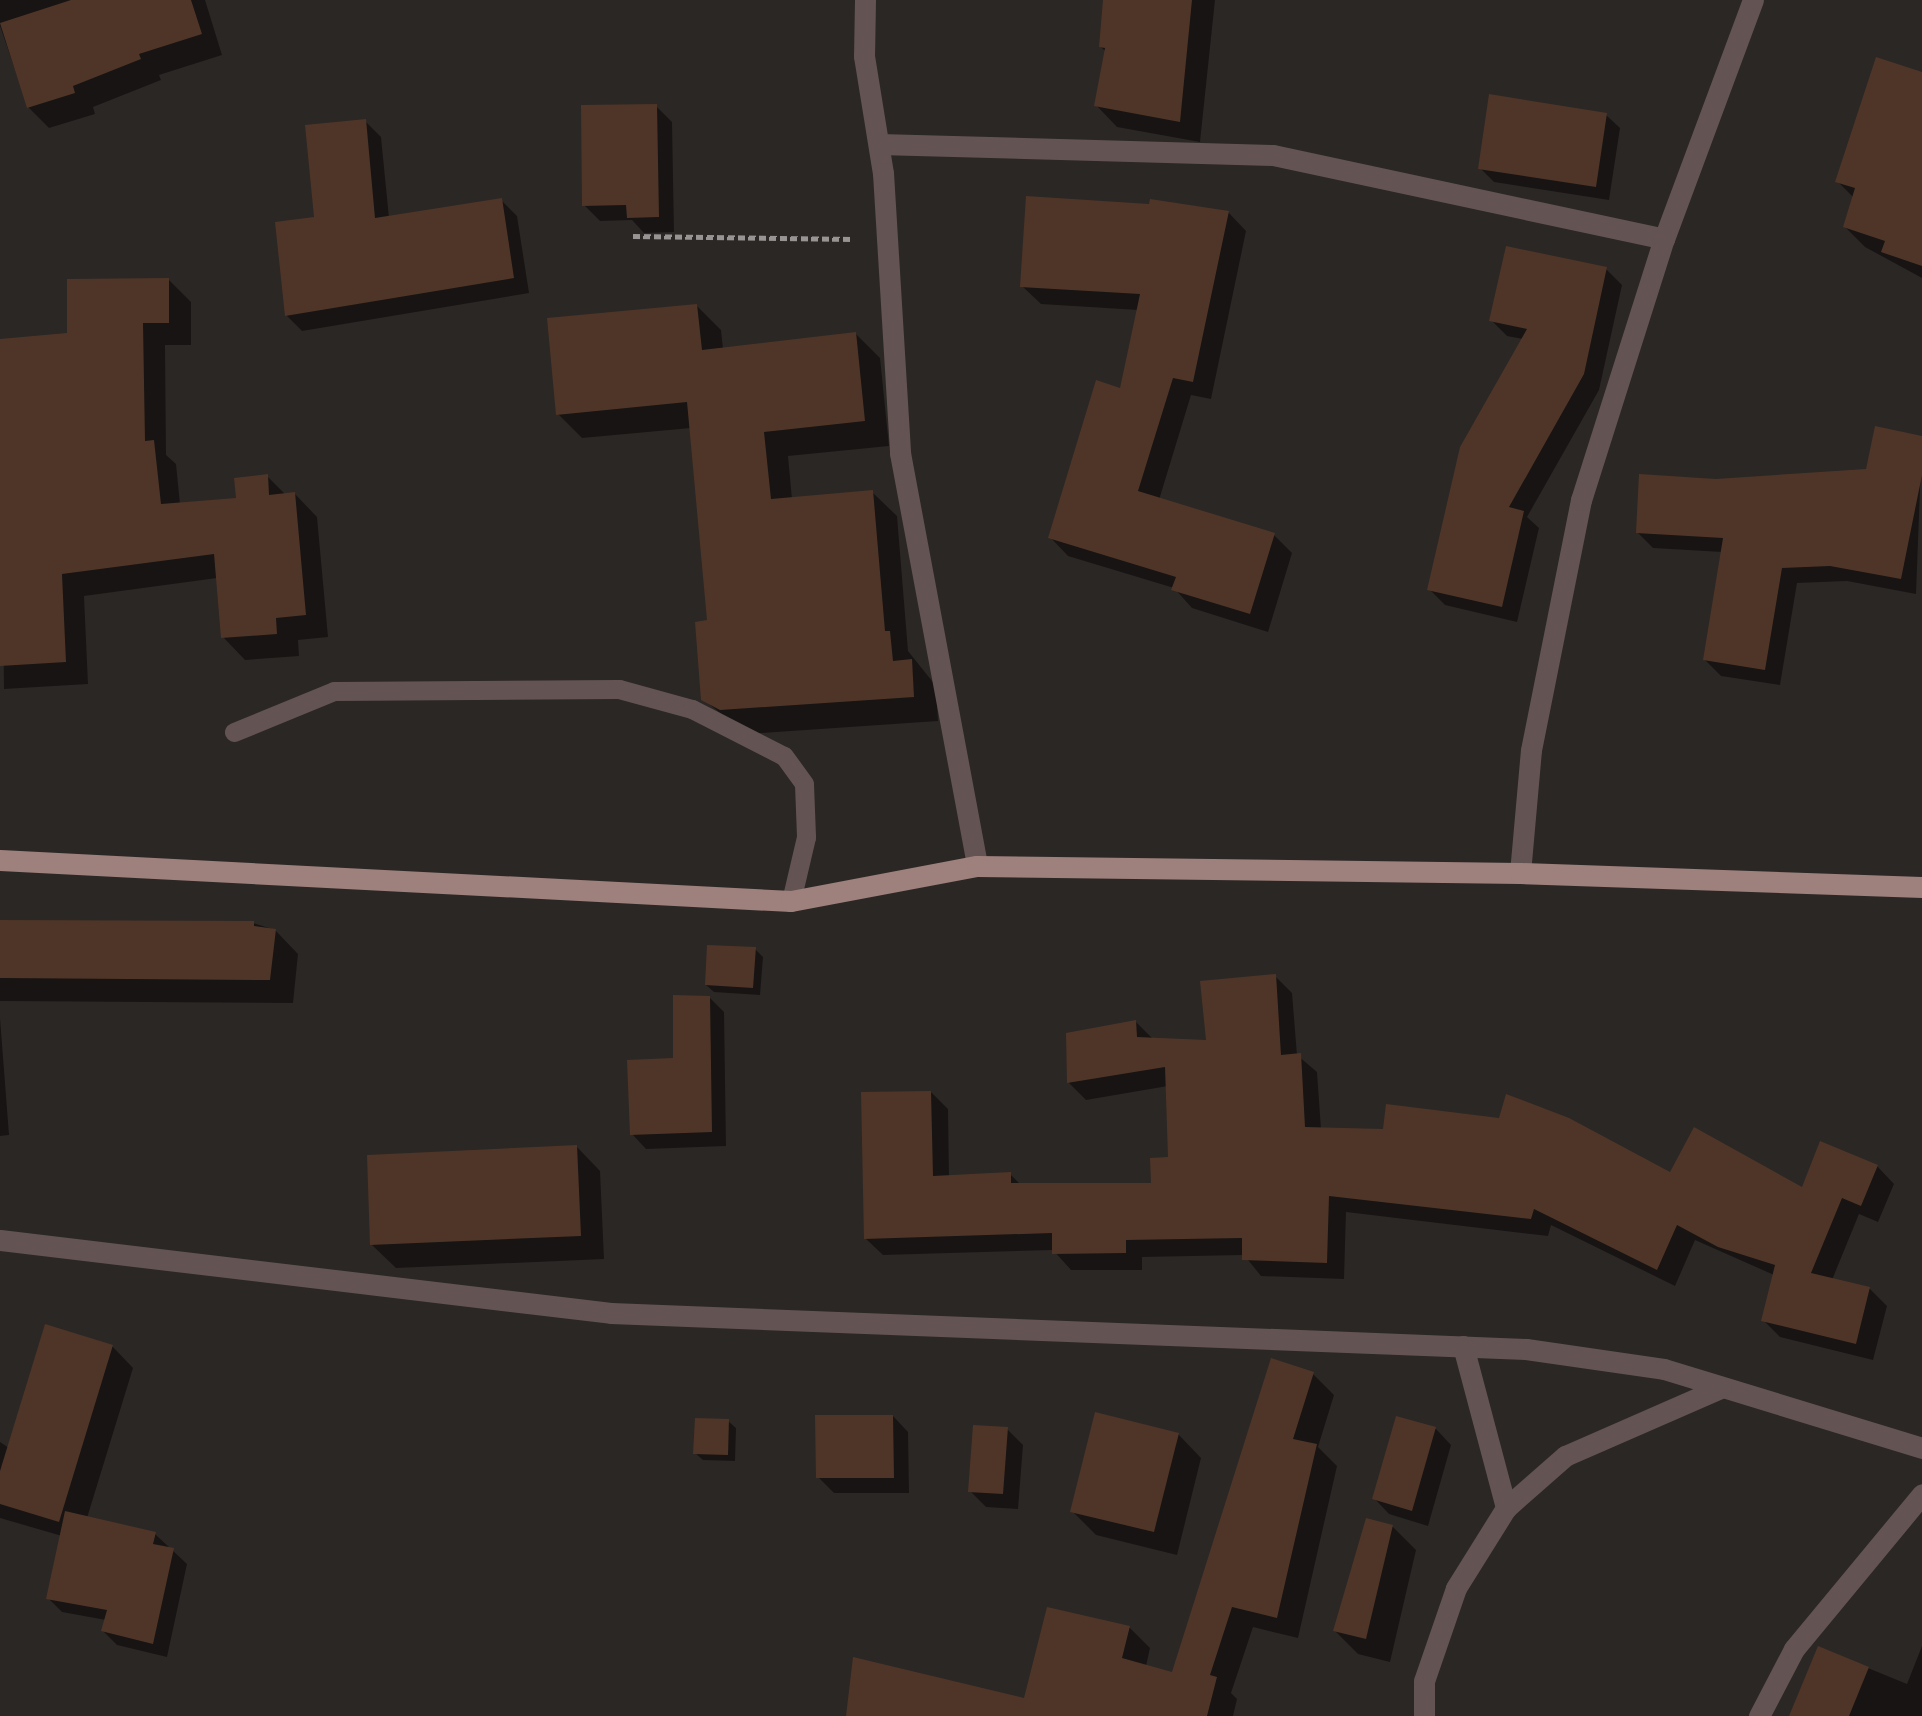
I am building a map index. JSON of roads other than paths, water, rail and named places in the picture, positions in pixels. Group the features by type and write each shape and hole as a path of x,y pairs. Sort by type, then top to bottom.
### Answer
{"main road":[{"path":"0,860 791,901 977,866 1520,873 1922,887"}],"street":[{"path":"865,0 864,56 879,144 900,453 977,866"},
{"path":"1520,873 1531,750 1581,500 1664,239 1753,0"},
{"path":"879,144 1273,155 1664,239"},
{"path":"0,1240 611,1313 1463,1346 1664,1369 1922,1448"},
{"path":"1463,1346 1506,1508"},
{"path":"1424,1716 1424,1681 1456,1588 1506,1508 1565,1456 1721,1388"},
{"path":"1759,1716 1794,1649 1922,1494"}],"lane":[{"path":"234,732 334,691 619,689 692,709 784,756 804,785 806,836 791,901"}]}
